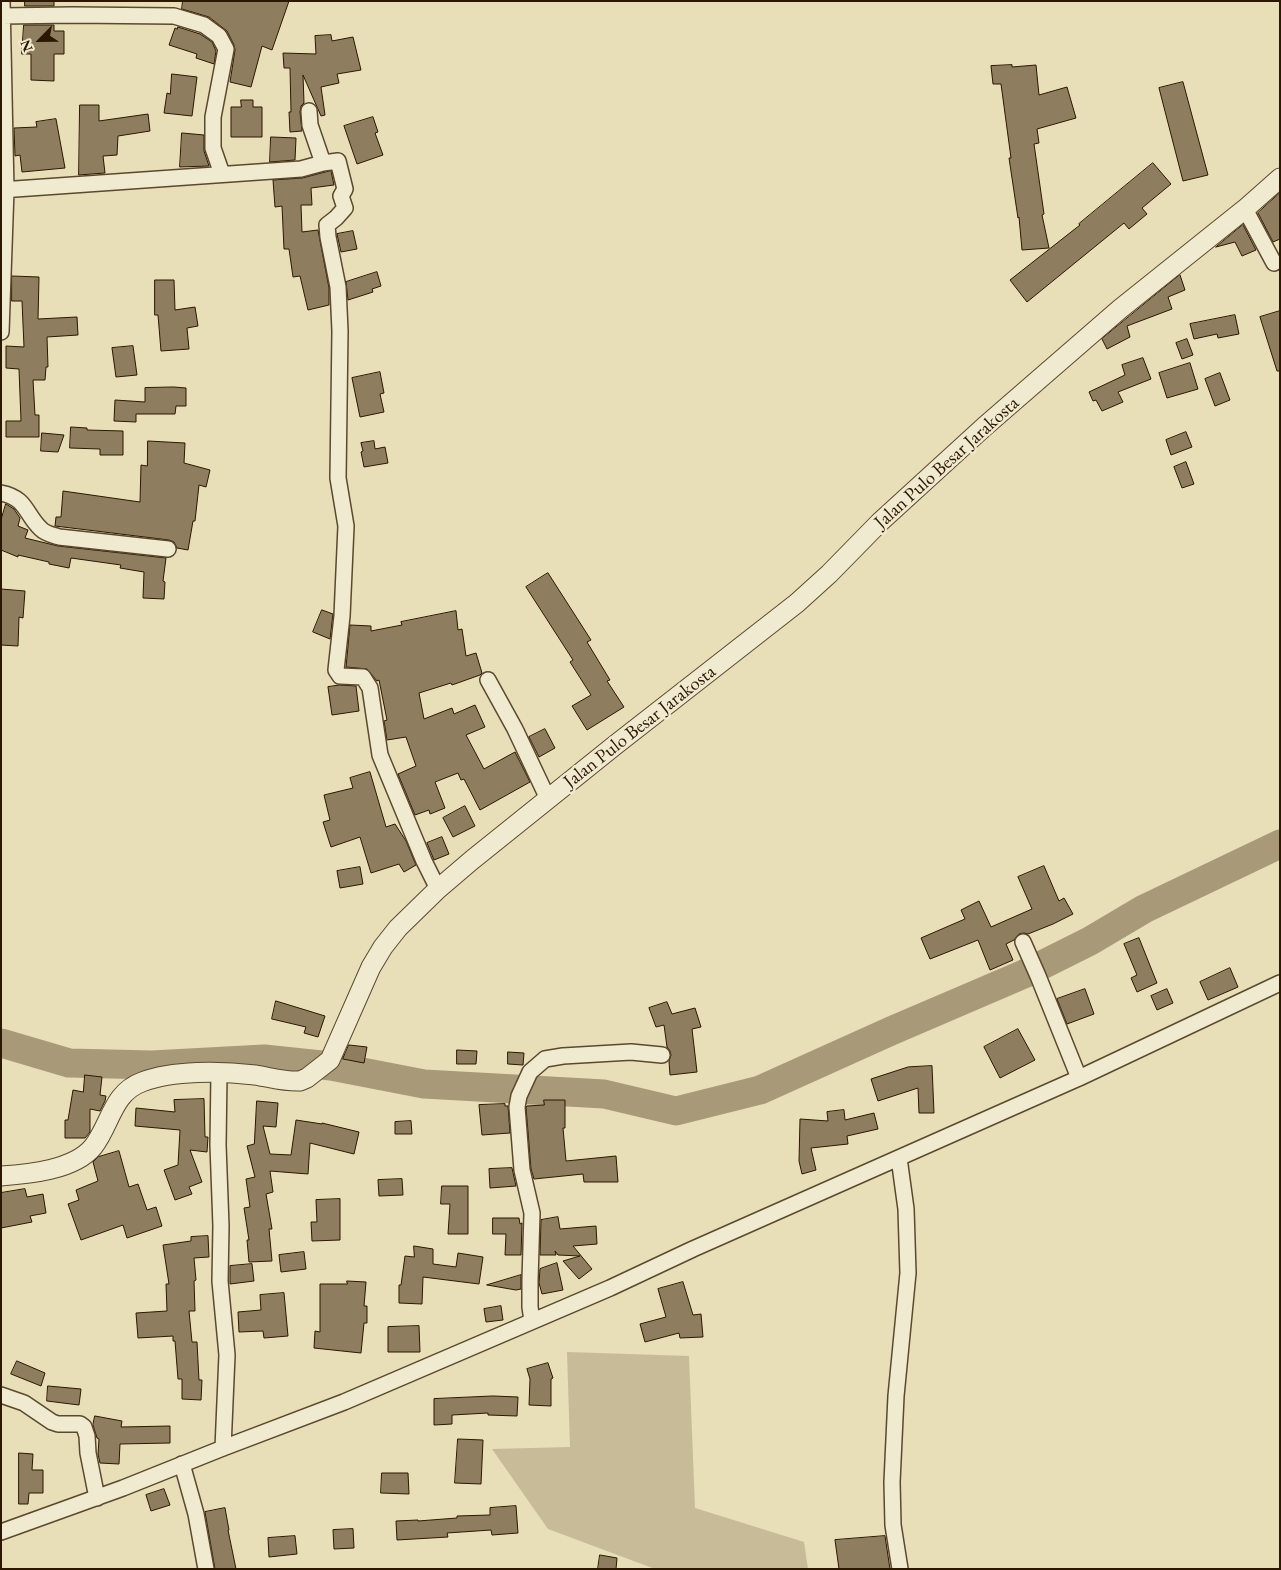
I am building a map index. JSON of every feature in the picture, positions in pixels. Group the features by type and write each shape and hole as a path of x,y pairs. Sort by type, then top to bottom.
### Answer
{"street":[{"path":"1,332 4,190 2,1"},
{"path":"2,16 174,16 204,25 218,36 226,48 213,117 213,148 222,174"},
{"path":"309,111 310,125 323,163"},
{"path":"4,190 301,169 323,163 338,162 344,189 341,196 345,208 327,225 338,286 340,331 338,478 346,526 342,616 336,670 340,676 363,677 370,688 380,755 424,861 438,889"},
{"name":"Jalan Pulo Besar Jarakosta","path":"1,1176 24,1175 49,1170 80,1159 96,1142 119,1097 140,1082 176,1074 253,1074 296,1081 307,1078 330,1060 371,967 382,947 398,928 438,889 548,799 798,603 830,574 880,522 984,427 1120,309 1280,178"},
{"path":"1244,209 1274,263"},
{"path":"1,494 12,496 23,503 41,529 50,534 59,537 168,550"},
{"path":"488,680 515,729 548,799"},
{"path":"1025,946 1079,1078"},
{"path":"1,1532 97,1498 344,1402 610,1288 702,1245 1079,1078 1280,983"},
{"path":"532,1321 530,1280 532,1214 522,1170 517,1107 519,1096 530,1072 539,1062 545,1059 563,1056 631,1052 662,1055"},
{"path":"219,1073 220,1281 227,1355 223,1448"},
{"path":"899,1158 906,1209 908,1273 896,1396 892,1482 893,1525 900,1569"},
{"path":"1,1394 24,1403 52,1422 80,1424 84,1427 88,1436 89,1460 97,1498"},
{"path":"182,1464 196,1514 206,1569"}],"shaded area":[{"path":"567,1352 689,1356 695,1508 804,1542 808,1569 655,1569 548,1529 492,1449 570,1447"}],"building":[{"path":"25,1 54,1 54,6 25,6"},
{"path":"183,1 289,1 272,50 262,46 251,87 230,82 235,50 227,31 209,17 182,9"},
{"path":"24,25 54,25 54,31 64,31 64,54 54,54 54,81 31,80 31,54 22,54"},
{"path":"178,27 200,34 212,42 216,51 214,64 196,58 197,54 169,45 175,28 177,29"},
{"path":"331,35 332,41 353,37 361,70 337,74 339,83 321,87 325,115 321,116 303,75 304,103 301,106 300,112 302,131 290,132 290,68 284,68 283,53 316,54 315,36"},
{"path":"1012,65 1012,67 1036,65 1039,95 1067,87 1076,118 1037,129 1039,143 1034,144 1044,214 1042,215 1049,248 1022,250 1001,84 993,84 991,66"},
{"path":"172,74 197,77 192,116 164,113 167,93 170,94"},
{"path":"1183,82 1208,175 1183,181 1159,88"},
{"path":"241,100 253,100 253,107 262,107 262,137 231,137 231,107 241,107"},
{"path":"80,105 99,105 99,121 148,114 150,131 118,136 117,155 103,156 105,173 79,175"},
{"path":"373,117 378,132 375,133 383,155 357,164 344,126"},
{"path":"56,119 65,168 22,172 20,155 15,156 14,128 37,127 36,122"},
{"path":"182,133 204,135 204,151 209,166 180,167"},
{"path":"271,137 296,138 295,160 270,162"},
{"path":"1153,163 1171,184 1142,208 1147,214 1129,229 1124,223 1027,302 1010,280 1080,225"},
{"path":"331,171 334,185 311,188 312,205 301,205 302,232 318,230 329,288 329,305 308,310 300,276 293,277 289,249 284,249 282,206 275,207 273,180 302,178"},
{"path":"1280,193 1280,239 1273,242 1258,213"},
{"path":"1243,225 1256,250 1242,256 1235,242 1216,247"},
{"path":"353,231 357,249 341,252 337,234"},
{"path":"377,272 381,286 372,289 373,292 348,300 346,282"},
{"path":"1180,275 1185,290 1168,297 1172,309 1127,326 1130,337 1107,349 1102,339"},
{"path":"12,276 39,277 38,319 77,317 78,335 47,337 48,367 46,367 45,380 33,380 35,415 39,415 39,437 6,437 6,421 21,421 19,369 6,368 6,346 24,347 22,301 12,301"},
{"path":"155,280 174,280 175,310 195,307 198,326 187,328 189,349 161,351 158,315 155,315"},
{"path":"1280,311 1280,371 1277,371 1260,317"},
{"path":"1235,315 1239,334 1218,338 1217,334 1194,339 1190,324"},
{"path":"1187,339 1193,355 1182,359 1176,343"},
{"path":"133,346 137,375 116,377 112,348"},
{"path":"1143,358 1151,379 1118,392 1123,402 1102,411 1096,400 1093,401 1089,392 1125,375 1122,365"},
{"path":"1190,363 1198,389 1167,398 1159,373"},
{"path":"380,372 384,393 380,394 384,412 360,417 352,378"},
{"path":"1220,373 1230,400 1215,406 1205,379"},
{"path":"145,388 186,388 186,406 176,406 175,414 136,414 136,422 114,421 115,400 145,402"},
{"path":"71,427 87,428 87,430 123,431 123,455 100,455 100,449 70,448"},
{"path":"1186,432 1192,447 1171,455 1166,440"},
{"path":"42,433 64,435 58,452 41,451"},
{"path":"148,441 185,443 184,463 210,470 206,487 199,485 195,521 193,521 188,550 177,548 174,542 169,540 55,526 56,517 61,517 63,491 140,502 141,465 147,466"},
{"path":"374,441 375,449 385,447 388,463 364,467 361,443"},
{"path":"1186,462 1194,484 1182,488 1174,467"},
{"path":"6,504 14,509 20,518 18,526 28,530 25,538 58,546 166,558 163,581 165,582 164,599 143,598 144,572 120,568 121,565 71,558 69,568 18,555 18,557 1,550 1,520"},
{"path":"548,573 591,640 587,642 610,680 607,681 624,707 587,730 572,706 591,695 570,662 573,660 526,587"},
{"path":"1,589 25,591 23,618 19,617 18,646 1,645"},
{"path":"322,610 333,614 330,639 313,632"},
{"path":"456,611 458,630 462,629 466,656 476,653 482,673 452,685 451,683 419,693 424,719 452,708 454,714 475,705 485,727 466,735 484,769 515,752 530,782 480,810 464,779 461,780 458,773 435,782 445,808 430,814 429,810 415,815 398,774 416,766 406,737 387,740 384,721 387,720 379,680 377,681 367,669 346,667 350,625 371,626 371,631 402,625 401,622"},
{"path":"340,685 356,686 359,711 332,715 328,687"},
{"path":"545,729 555,748 539,757 529,737"},
{"path":"370,772 386,827 395,824 406,841 416,865 404,872 399,864 371,873 360,837 331,847 323,822 330,820 324,795 353,788 350,778"},
{"path":"465,806 475,826 453,837 443,818"},
{"path":"442,837 449,854 434,860 427,843"},
{"path":"1044,866 1059,901 1064,898 1073,914 1028,934 1019,934 1014,940 1006,944 1013,960 990,970 978,940 930,959 921,938 965,919 961,910 979,901 991,927 1032,909 1018,877"},
{"path":"360,867 363,884 340,888 337,871"},
{"path":"1139,938 1157,983 1137,992 1131,978 1137,975 1124,944"},
{"path":"1230,968 1238,987 1208,1000 1200,982"},
{"path":"1085,989 1094,1014 1067,1024 1057,999"},
{"path":"1167,989 1173,1003 1157,1010 1151,996"},
{"path":"276,1001 325,1016 318,1037 304,1033 306,1027 272,1019"},
{"path":"667,1002 672,1014 695,1008 701,1027 692,1029 697,1072 670,1075 669,1061 671,1055 667,1047 664,1025 656,1027 649,1008"},
{"path":"1018,1029 1035,1060 1000,1078 984,1047"},
{"path":"349,1045 367,1047 364,1063 343,1059"},
{"path":"457,1050 477,1051 476,1064 457,1064"},
{"path":"508,1052 524,1053 523,1065 508,1064"},
{"path":"932,1066 934,1113 919,1113 918,1088 878,1101 871,1079 908,1067"},
{"path":"85,1075 102,1077 100,1095 106,1096 105,1101 100,1111 90,1109 90,1132 85,1138 65,1138 65,1120 68,1120 73,1090 83,1092"},
{"path":"204,1099 205,1137 208,1137 207,1152 190,1150 202,1182 189,1187 192,1194 175,1200 164,1170 178,1165 180,1130 135,1126 136,1108 175,1112 174,1100"},
{"path":"544,1100 565,1100 565,1128 563,1128 566,1161 616,1156 618,1182 584,1182 583,1174 534,1179 531,1169 526,1107 544,1105"},
{"path":"257,1101 278,1103 276,1127 263,1126 270,1154 291,1155 296,1120 322,1123 359,1132 354,1154 310,1143 308,1174 270,1171 273,1192 266,1194 272,1229 269,1229 272,1261 249,1262 247,1240 249,1240 244,1208 250,1207 246,1179 255,1177 247,1146 254,1144"},
{"path":"505,1104 505,1106 508,1106 510,1133 482,1135 479,1105"},
{"path":"844,1110 845,1120 874,1113 878,1129 847,1136 848,1144 811,1148 816,1170 802,1174 799,1161 800,1119 828,1121 827,1112"},
{"path":"411,1121 412,1134 395,1134 395,1122"},
{"path":"119,1151 129,1187 138,1184 147,1210 156,1207 162,1226 127,1238 123,1225 81,1240 68,1204 79,1200 76,1190 98,1181 93,1162 98,1157"},
{"path":"512,1168 516,1186 490,1188 489,1169"},
{"path":"402,1179 403,1195 379,1196 378,1180"},
{"path":"442,1186 468,1186 468,1234 448,1234 450,1204 441,1204"},
{"path":"25,1189 27,1197 43,1194 46,1213 30,1216 32,1222 1,1228 1,1193"},
{"path":"340,1199 340,1240 312,1241 311,1222 317,1222 316,1200"},
{"path":"558,1217 560,1229 596,1226 597,1244 573,1246 592,1269 579,1279 563,1261 580,1256 558,1255 555,1251 556,1255 540,1255 541,1220"},
{"path":"493,1218 519,1218 520,1224 522,1223 521,1255 505,1255 506,1234 493,1234"},
{"path":"208,1236 209,1257 194,1258 196,1280 194,1281 195,1311 189,1311 192,1342 197,1342 199,1380 202,1380 201,1400 182,1399 182,1379 178,1379 173,1336 138,1338 136,1313 167,1311 166,1284 169,1284 163,1245 191,1241 191,1237"},
{"path":"414,1246 433,1249 433,1264 456,1267 458,1253 483,1257 479,1284 423,1277 422,1304 399,1303 399,1285 401,1285 405,1256 414,1257"},
{"path":"304,1252 306,1269 281,1272 279,1255"},
{"path":"557,1263 563,1290 542,1294 539,1283 540,1269"},
{"path":"252,1264 254,1281 230,1284 230,1266"},
{"path":"521,1275 521,1289 516,1290 487,1285"},
{"path":"347,1281 366,1282 364,1306 367,1306 367,1323 364,1323 361,1353 314,1348 315,1331 320,1332 320,1284 347,1284"},
{"path":"683,1282 693,1315 701,1314 703,1337 680,1338 679,1333 645,1342 640,1324 666,1317 658,1289"},
{"path":"284,1293 288,1336 264,1338 263,1331 239,1332 238,1312 261,1310 260,1295"},
{"path":"501,1306 503,1320 486,1322 484,1309"},
{"path":"419,1326 420,1352 388,1352 388,1327"},
{"path":"17,1361 45,1373 41,1386 11,1374"},
{"path":"548,1363 553,1378 551,1379 551,1406 529,1405 530,1379 527,1369"},
{"path":"48,1386 81,1389 79,1405 47,1401"},
{"path":"493,1396 518,1397 517,1416 488,1415 488,1413 452,1415 452,1424 434,1425 434,1399"},
{"path":"95,1416 122,1421 121,1427 170,1426 170,1443 120,1444 119,1464 100,1463 98,1454 99,1439 93,1425"},
{"path":"458,1439 483,1440 481,1484 455,1483"},
{"path":"19,1453 33,1454 32,1470 43,1470 43,1493 29,1493 28,1504 19,1504"},
{"path":"382,1473 408,1473 409,1494 381,1493"},
{"path":"164,1489 170,1505 151,1511 146,1495"},
{"path":"516,1506 518,1533 492,1535 491,1530 447,1533 448,1537 397,1540 396,1521 490,1515 490,1508"},
{"path":"225,1508 236,1569 215,1569 205,1512"},
{"path":"353,1529 354,1548 334,1549 333,1530"},
{"path":"295,1536 297,1554 269,1557 268,1538"},
{"path":"885,1536 890,1569 839,1569 835,1540"},
{"path":"600,1555 617,1558 616,1569 598,1569"}],"waterway":[{"path":"1,1043 69,1063 152,1065 264,1059 331,1066 424,1084 604,1094 676,1111 760,1090 1024,974 1090,941 1144,909 1280,844"}]}
